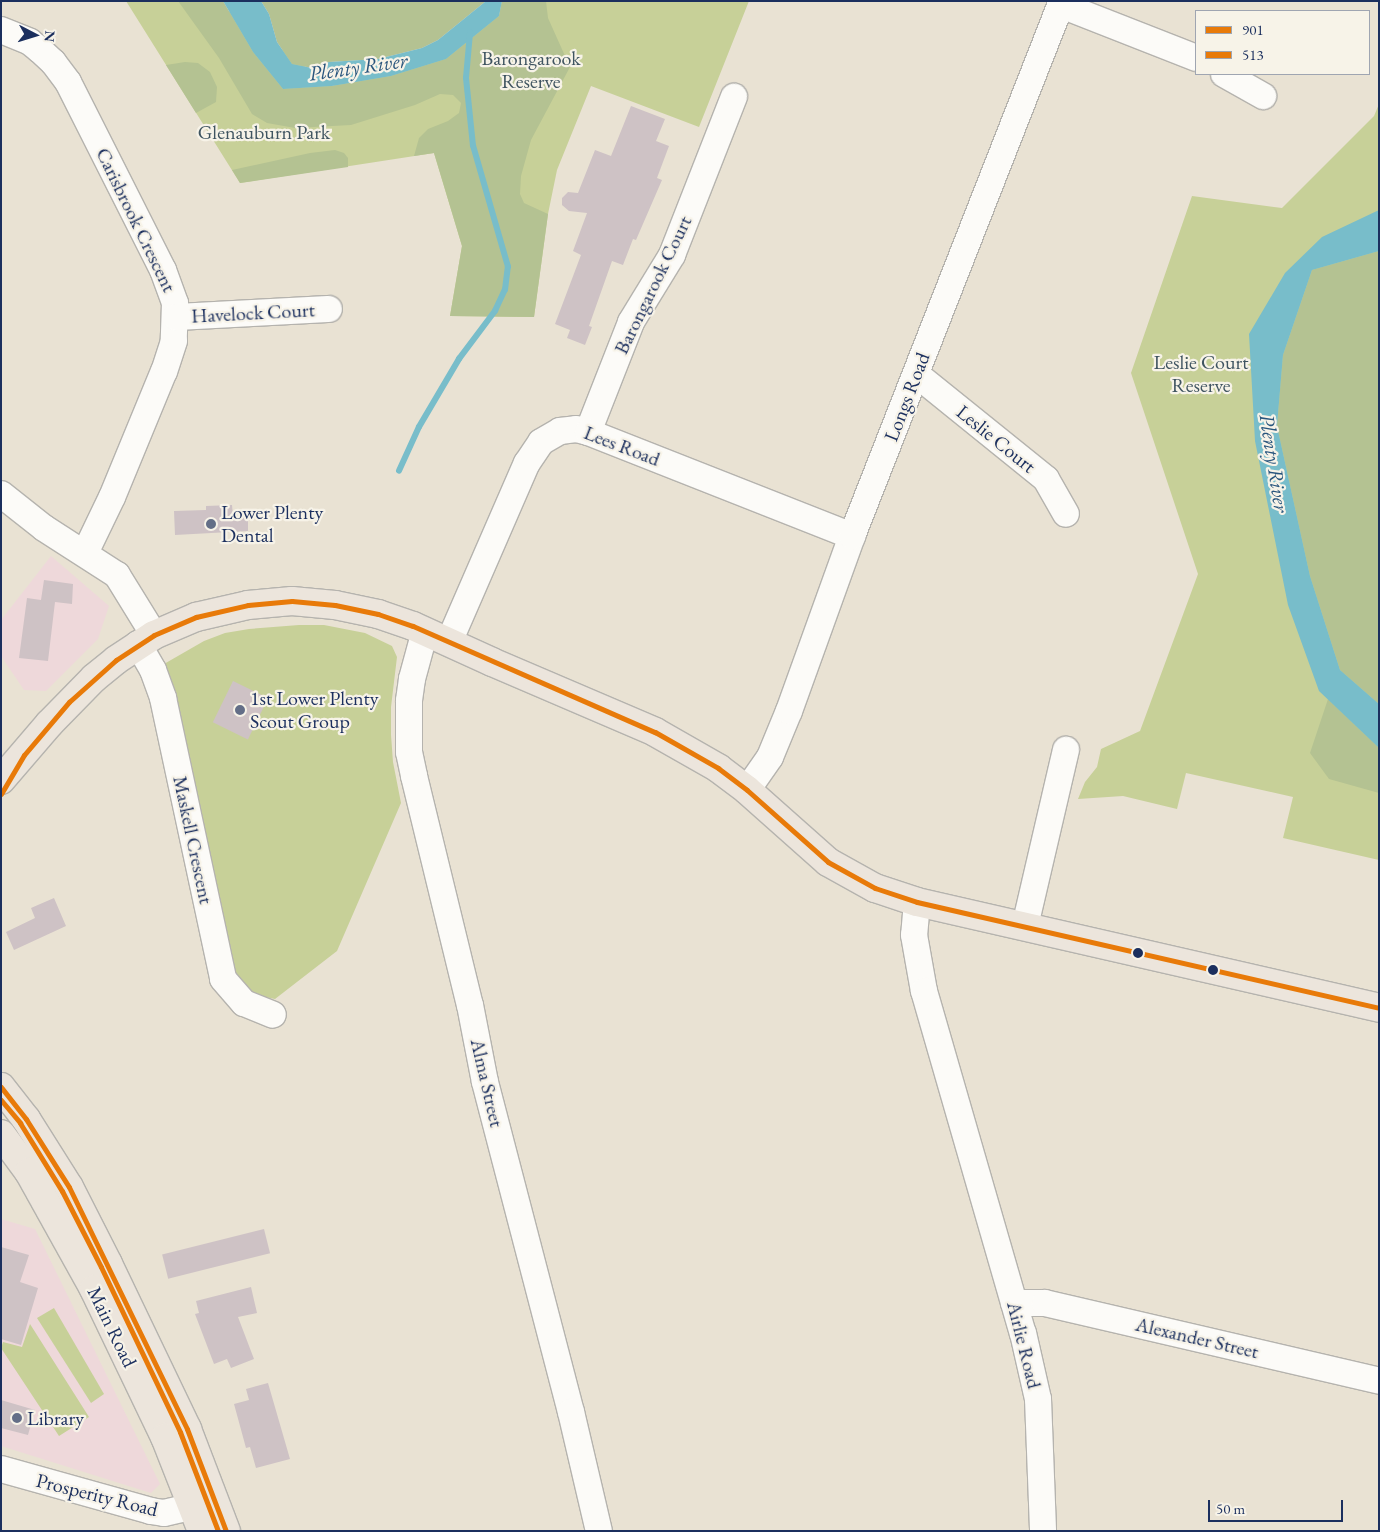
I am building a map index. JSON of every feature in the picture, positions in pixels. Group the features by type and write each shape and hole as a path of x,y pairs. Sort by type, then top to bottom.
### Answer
{"main road":[{"path":"1,780 69,702 94,678 146,639 196,617 222,610 292,601 356,608 397,620 655,732 718,768 747,790 828,862 875,888 907,899 1379,1008"},
{"path":"1,794 24,755"},
{"name":"Main Road","path":"1,1087 26,1119 69,1187 95,1238 187,1429 226,1531"},
{"name":"Main Road","path":"1,1134 29,1172 94,1289 165,1437 198,1518"}],"street":[{"path":"1062,3 1195,58"},
{"name":"Longs Road","path":"747,790 765,767 778,741 852,536 1062,3"},
{"name":"Carisbrook Crescent","path":"1,30 30,42 53,62 68,82 163,270 175,304 174,341 164,371 112,497 85,553"},
{"path":"1226,75 1263,96"},
{"name":"Barongarook Court","path":"588,432 631,322 672,255 724,103"},
{"name":"Havelock Court","path":"176,317 329,309"},
{"name":"Leslie Court","path":"916,374 1046,479 1066,514"},
{"name":"Lees Road","path":"437,637 533,452 541,442 560,431 576,429 588,432 852,536"},
{"name":"Maskell Crescent","path":"1,494 44,528 117,575 146,639 147,658 163,698 223,979 244,1003 273,1014"},
{"name":"Alma Street","path":"437,637 412,679 409,701 409,752 470,1006 485,1082 571,1412 599,1531"},
{"path":"1025,926 1066,750"},
{"name":"Airlie Road","path":"907,899 924,991 1014,1303 1038,1399 1044,1531"},
{"name":"Alexander Street","path":"1014,1303 1045,1304 1379,1381"},
{"name":"Prosperity Road","path":"1,1469 151,1511 198,1518"}],"shaded area":[{"path":"51,556 109,606 98,639 46,691 24,690 1,656 1,620"},
{"path":"1,1219 35,1229 160,1484 151,1493 1,1446"}],"green space":[{"path":"126,1 223,1 227,10 332,86 499,16 502,1 749,1 699,127 591,86 557,170 548,214 534,317 450,316 462,246 434,153 240,183"},
{"name":"Barongarook Reserve","path":"178,1 223,1 253,52 283,89 332,86 391,76 446,59 499,16 502,1 546,1 548,18 570,67 531,140 521,176 520,194 524,203 548,214 534,317 450,316 462,246 434,153 414,156 419,138 428,129 448,121 459,113 461,103 453,95 440,94 415,105 351,125 295,128 267,123 252,114 219,58"},
{"path":"261,1 486,1 438,40 422,48 378,59 329,62 312,68 292,64 277,42 269,14"},
{"path":"185,62 198,63 210,72 217,87 216,102 196,113 166,65"},
{"name":"Leslie Court Reserve","path":"1379,104 1379,860 1283,838 1293,797 1186,773 1177,809 1123,796 1078,799 1085,782 1097,767 1101,749 1140,731 1198,574 1131,373 1192,196 1282,208 1374,116"},
{"path":"335,150 344,153 348,158 348,167 240,183 232,170 310,153"},
{"path":"1379,251 1379,704 1340,670 1310,576 1277,426 1283,355 1312,270"},
{"path":"299,625 324,625 365,633 392,646 397,657 391,707 391,735 393,762 401,803 337,951 275,999 246,993 236,975 164,664 204,641 225,633"},
{"path":"1328,699 1379,748 1379,793 1329,779 1310,753"},
{"path":"54,1308 104,1394 91,1403 37,1318"},
{"path":"30,1324 89,1417 59,1436 1,1348 3,1342 22,1347"}],"water":[{"name":"Plenty River","path":"223,1 261,1 269,14 277,42 292,64 312,68 329,62 378,59 422,48 438,40 486,1 502,1 499,16 446,59 391,76 332,86 283,89 253,52"},
{"name":"Plenty River","path":"1379,210 1379,251 1312,270 1283,355 1277,426 1310,576 1340,670 1379,704 1379,748 1319,691 1288,605 1255,441 1249,334 1285,273 1322,237"}],"building":[{"path":"631,106 665,119 656,141 669,146 657,178 662,180 636,240 633,239 623,265 612,261 589,326 592,327 585,345 567,338 570,330 555,324 581,255 573,251 587,213 569,211 562,205 562,198 568,192 578,193 595,150 611,156"},
{"name":"Lower Plenty Dental","path":"232,505 233,516 248,516 248,531 175,535 174,511 206,510 206,506"},
{"path":"44,580 73,584 72,604 55,602 48,661 19,658 27,598 41,600"},
{"name":"1st Lower Plenty Scout Group","path":"233,681 268,698 248,739 213,722"},
{"path":"54,898 66,926 14,950 6,932 35,918 31,908"},
{"path":"264,1229 270,1253 168,1279 162,1254"},
{"path":"1,1247 29,1255 20,1282 38,1288 21,1345 1,1339"},
{"path":"251,1287 257,1313 238,1317 254,1359 231,1368 227,1359 214,1364 195,1314 199,1313 196,1301"},
{"path":"268,1383 290,1459 256,1468 250,1447 246,1448 234,1404 249,1400 246,1389"},
{"name":"Library","path":"1,1400 35,1410 28,1435 1,1428"}],"waterway":[{"path":"399,471 419,427 459,359 495,311 505,290 508,267 473,146 466,78 470,33"}],"transit line":[{"name":"901","path":"1,794 24,755 69,702 116,660 154,635 196,617 248,605 292,601 335,605 378,614 413,626 655,732 718,768 747,790 828,862 875,888 917,902 1379,1008"},
{"name":"901","path":"1,1087 26,1119 69,1187 187,1429 226,1531"},
{"name":"513","path":"1,1100 20,1123 62,1191 101,1267 180,1432 218,1531"}],"place":[{"name":"Lower Plenty Dental","path":"211,524"},
{"name":"1st Lower Plenty Scout Group","path":"240,710"},
{"name":"Library","path":"17,1418"}],"park label":[{"name":"Glenauburn Park","path":"264,132"}]}
